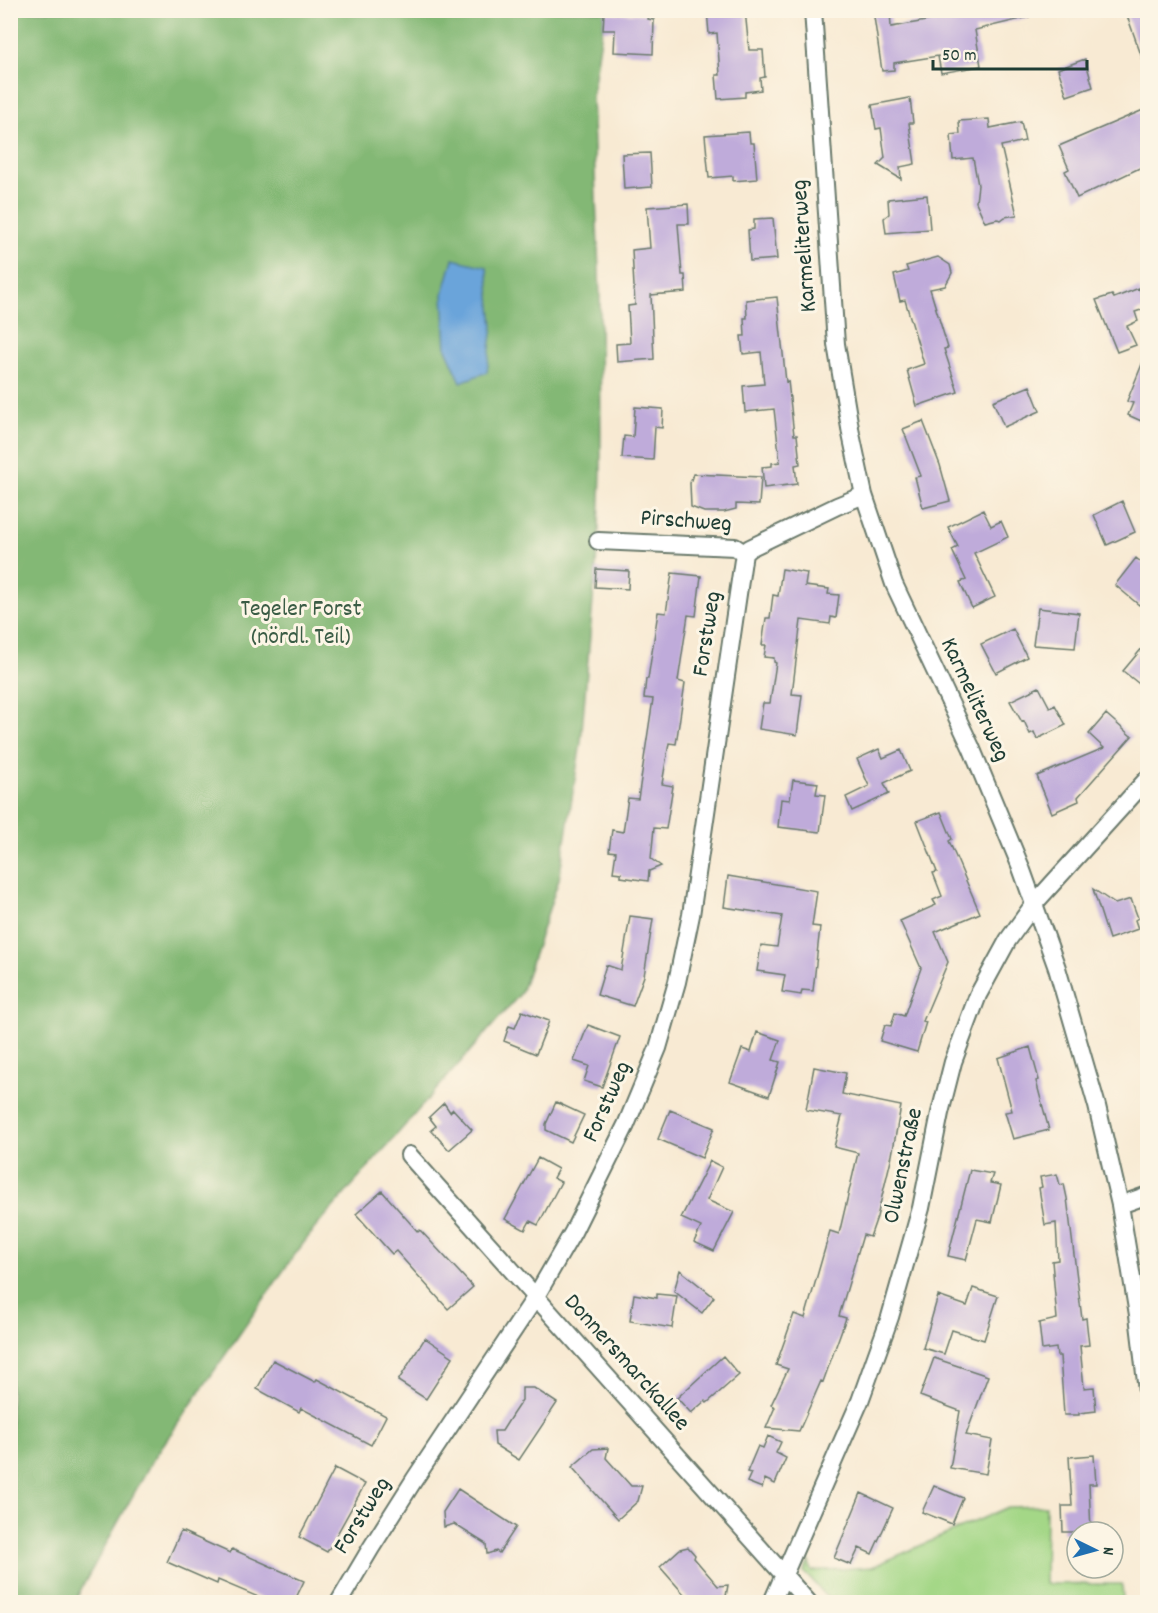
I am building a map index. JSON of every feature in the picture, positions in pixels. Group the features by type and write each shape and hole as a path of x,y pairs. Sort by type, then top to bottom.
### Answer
{"street":[{"name":"Karmeliterweg","path":"813,10 836,344 864,495 894,584 971,747 1057,968 1078,1037 1120,1205 1138,1315 1148,1399"},
{"name":"Pirschweg","path":"598,541 735,547 744,553 798,524 864,495"},
{"name":"Forstweg","path":"339,1602 408,1490 536,1298 573,1232 626,1125 658,1048 677,982 691,915 744,553"},
{"name":"Olwenstraße","path":"772,1602 856,1411 890,1317 928,1177 940,1113 957,1051 978,995 1008,940 1034,904 1148,778"},
{"name":"Donnersmarckallee","path":"409,1155 808,1602"},
{"path":"1120,1205 1148,1195"}],"green space":[{"name":"Tegeler Forst (nördl. Teil)","path":"484,10 485,14 497,10 605,11 592,96 600,299 599,530 581,742 559,879 521,993 315,1228 290,1261 152,1461 74,1602 11,1602 11,11"},
{"path":"1046,1506 1045,1584 1122,1584 1123,1599 832,1602 804,1572 809,1561 811,1571 872,1567 1008,1507"}],"water":[{"path":"453,259 487,267 493,326 487,372 461,382 446,349 443,294"}],"building":[{"path":"707,10 745,10 749,50 763,50 765,77 760,78 761,90 745,92 745,97 718,99 716,75 720,75 717,33 709,34"},
{"path":"873,10 890,10 891,27 949,17 948,10 1028,10 1029,17 975,30 981,66 941,73 938,56 894,63 894,70 882,71"},
{"path":"1125,10 1148,10 1148,66 1145,66"},
{"path":"604,13 648,14 648,19 654,20 653,54 614,52 615,30 603,30"},
{"path":"1085,59 1093,87 1067,96 1058,69"},
{"path":"910,98 913,123 909,123 915,164 900,167 901,179 878,165 885,158 881,128 876,129 872,105"},
{"path":"1148,108 1148,164 1077,198 1065,171 1069,169 1059,146"},
{"path":"989,119 990,128 1021,122 1025,141 1001,146 1017,215 985,222 976,202 978,185 973,158 953,160 951,135 960,134 959,121"},
{"path":"749,132 750,143 754,143 757,179 733,181 733,176 709,178 705,135"},
{"path":"650,153 652,187 624,189 622,154"},
{"path":"927,195 930,229 886,233 884,218 889,214 888,199"},
{"path":"688,204 689,224 678,224 682,275 685,275 686,292 651,295 654,359 617,362 616,344 630,343 628,306 635,305 632,250 650,248 647,207"},
{"path":"773,218 777,259 750,261 748,230 754,229 754,219"},
{"path":"938,257 950,265 952,273 945,286 930,289 948,348 944,349 958,392 917,406 907,370 924,364 905,300 900,301 894,275 908,271 906,266"},
{"path":"1139,288 1147,308 1135,312 1138,321 1127,326 1136,345 1117,352 1096,300 1112,295 1114,298"},
{"path":"777,297 786,382 788,381 800,464 795,465 797,484 764,488 762,467 780,462 774,409 745,412 743,386 764,384 761,352 743,354 741,336 745,336 746,300"},
{"path":"1147,352 1148,424 1128,415 1133,403 1127,401"},
{"path":"1030,386 1040,411 1004,427 993,401"},
{"path":"635,407 663,409 662,428 655,427 653,460 622,458 624,436 633,437"},
{"path":"923,421 940,465 950,501 923,508 915,477 921,476 903,429"},
{"path":"693,474 761,477 759,505 736,504 736,509 724,512 704,512 691,507 690,483"},
{"path":"1122,501 1135,532 1107,545 1094,515"},
{"path":"983,510 991,526 1001,521 1008,537 974,553 995,597 972,608 960,582 966,580 952,550 958,547 948,527"},
{"path":"1136,558 1148,568 1148,595 1139,605 1115,585"},
{"path":"596,569 629,571 628,589 595,587"},
{"path":"782,569 807,573 805,586 829,589 828,594 839,595 836,618 831,617 830,624 801,620 792,694 802,695 797,735 759,729 763,703 770,703 776,663 774,658 764,657 766,645 762,645 766,618 770,618 773,595 778,596"},
{"path":"672,573 701,576 696,616 688,615 678,681 685,683 676,744 669,743 662,784 673,786 666,829 654,828 651,859 661,866 649,871 648,881 621,877 621,873 613,872 616,852 609,851 612,830 623,832 628,798 638,799 653,699 644,698 646,679 648,679 658,612 666,613"},
{"path":"1038,608 1079,613 1075,648 1033,645"},
{"path":"1013,629 1027,657 996,673 981,644"},
{"path":"1148,641 1148,691 1123,671"},
{"path":"1039,687 1050,708 1055,705 1066,725 1037,739 1034,732 1030,734 1010,701"},
{"path":"1106,714 1132,736 1078,797 1079,801 1052,813 1037,776 1104,748 1089,734"},
{"path":"879,749 883,758 901,750 910,771 884,783 889,794 852,811 846,797 869,786 857,759"},
{"path":"793,780 818,783 816,794 825,795 820,832 778,827 781,799 790,800"},
{"path":"941,812 952,839 949,841 980,913 935,932 948,962 923,1021 926,1022 917,1052 880,1041 885,1025 891,1026 895,1013 904,1016 921,968 900,921 936,905 933,900 942,896 933,873 937,872 917,821"},
{"path":"728,876 817,891 812,926 820,927 813,991 802,990 801,995 782,992 785,975 757,971 761,945 777,947 782,916 724,907"},
{"path":"1093,889 1115,904 1131,899 1138,918 1135,920 1138,929 1109,939"},
{"path":"630,916 653,919 644,976 633,1006 597,995 606,965 621,970"},
{"path":"522,1011 549,1021 536,1054 504,1041 509,1026 515,1028"},
{"path":"588,1025 620,1037 602,1087 584,1081 589,1066 574,1061"},
{"path":"757,1032 780,1040 773,1060 780,1062 769,1096 730,1082 742,1049 751,1052"},
{"path":"1030,1047 1049,1130 1013,1139 1005,1112 1012,1111 998,1058"},
{"path":"814,1067 846,1073 842,1094 901,1106 877,1217 870,1237 863,1235 839,1316 846,1318 823,1382 821,1381 799,1431 766,1428 775,1407 771,1405 788,1369 776,1365 794,1314 805,1318 830,1231 839,1234 858,1153 834,1147 842,1116 806,1110"},
{"path":"556,1102 584,1115 571,1142 546,1130 546,1124"},
{"path":"444,1103 450,1112 453,1109 472,1130 449,1150 431,1130 436,1126 429,1117"},
{"path":"670,1110 714,1128 702,1158 658,1139"},
{"path":"538,1158 558,1169 553,1178 561,1182 538,1225 530,1221 525,1230 505,1219"},
{"path":"710,1161 722,1167 707,1200 734,1212 714,1251 694,1242 701,1227 681,1218"},
{"path":"970,1170 993,1174 990,1183 1001,1185 992,1222 977,1219 966,1260 948,1256"},
{"path":"1057,1174 1060,1185 1064,1184 1067,1198 1082,1319 1086,1318 1089,1345 1080,1346 1084,1388 1094,1387 1096,1411 1079,1413 1079,1415 1064,1415 1060,1356 1057,1356 1056,1348 1042,1350 1039,1323 1057,1319 1052,1261 1058,1260 1056,1223 1045,1225 1039,1188 1042,1187 1040,1177"},
{"path":"382,1191 418,1232 420,1230 473,1287 448,1309 396,1251 392,1254 356,1214"},
{"path":"680,1270 714,1297 702,1313 674,1291"},
{"path":"973,1288 998,1296 984,1340 952,1330 944,1354 923,1348 938,1296 967,1306"},
{"path":"634,1294 657,1298 657,1294 677,1296 672,1328 630,1321"},
{"path":"425,1338 453,1357 426,1399 398,1381"},
{"path":"723,1356 739,1375 707,1403 705,1401 691,1413 677,1398"},
{"path":"934,1358 988,1376 966,1435 992,1440 986,1474 950,1468 960,1411 920,1396"},
{"path":"273,1360 315,1382 317,1379 386,1416 371,1445 301,1408 299,1412 257,1389"},
{"path":"522,1388 534,1388 557,1403 519,1460 495,1445 494,1431 502,1431 522,1400"},
{"path":"768,1436 781,1442 776,1453 786,1458 775,1484 765,1479 762,1488 747,1482 751,1473 747,1472 758,1446 763,1448"},
{"path":"608,1448 606,1458 631,1486 642,1486 638,1501 618,1519 572,1467 593,1449"},
{"path":"1094,1455 1096,1484 1089,1484 1090,1520 1065,1520 1065,1532 1063,1532 1062,1506 1072,1506 1069,1457"},
{"path":"335,1468 365,1484 327,1552 299,1537"},
{"path":"934,1486 963,1498 952,1524 922,1512"},
{"path":"458,1489 516,1527 499,1553 496,1551 487,1554 486,1544 454,1524 444,1527 443,1512"},
{"path":"861,1493 893,1508 872,1554 859,1548 851,1565 834,1558"},
{"path":"181,1531 230,1553 232,1549 304,1581 294,1602 270,1602 218,1580 217,1584 167,1562"},
{"path":"688,1547 695,1555 694,1558 718,1586 728,1585 725,1602 691,1602 660,1567 680,1549"}]}
